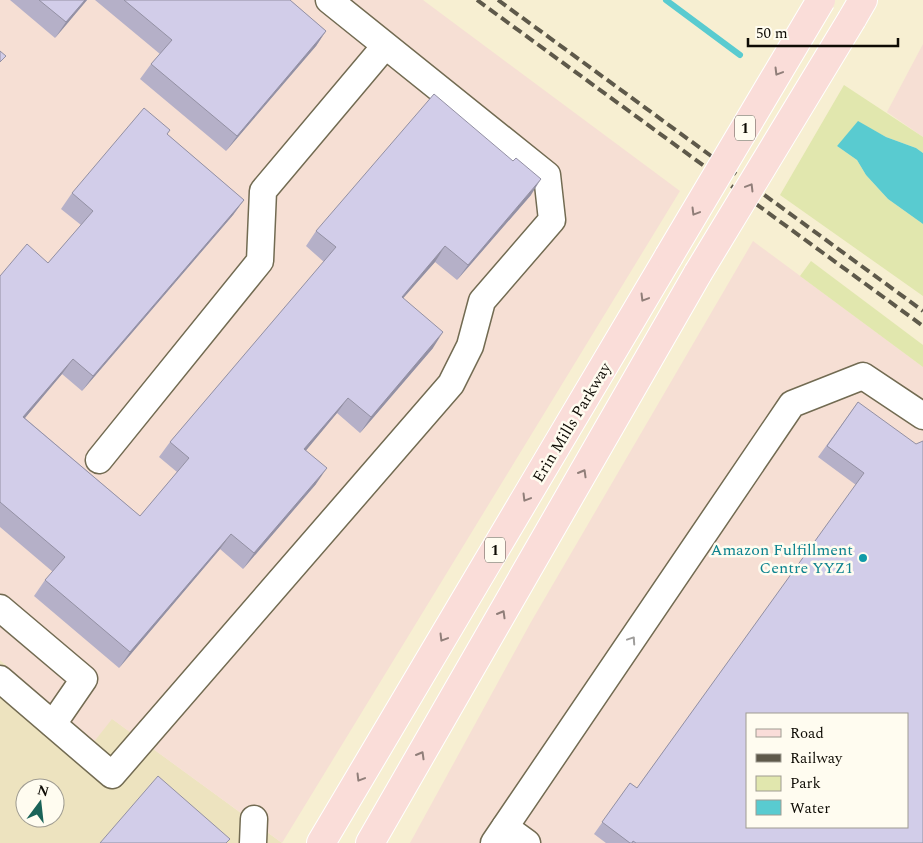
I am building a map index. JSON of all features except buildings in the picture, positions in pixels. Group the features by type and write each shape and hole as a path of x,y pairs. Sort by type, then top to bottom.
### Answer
{"main road":[{"name":"Erin Mills Parkway","path":"321,843 821,0"},
{"name":"1","path":"370,843 698,273 858,10"}],"lane":[{"path":"0,679 112,775 212,662 451,384 470,346 482,301 552,220 547,175 329,0"},
{"path":"99,460 260,262 263,190 385,46"},
{"path":"527,843 499,835 792,404 863,376 923,416"},
{"path":"0,608 84,679 53,724"}],"shaded area":[{"path":"0,0 423,0 680,191 282,843 112,719 93,743 0,660"},
{"path":"923,44 923,137 887,112"},
{"path":"753,241 923,367 923,843 410,843 531,622"},
{"path":"0,660 92,743 111,718 282,843 0,843"}],"green space":[{"path":"844,85 923,137 923,153 858,122 837,146 857,160 866,175 888,199 923,224 923,296 780,195"},
{"path":"811,261 923,345 923,367 800,276"}],"water":[{"path":"858,121 886,137 916,148 923,153 923,224 888,199 866,175 857,160 837,146"}],"waterway":[{"path":"666,0 740,55"}],"railway":[{"path":"477,0 923,326"},
{"path":"498,0 923,311"}],"place":[{"name":"Amazon Fulfillment Centre YYZ1","path":"863,558"}]}
